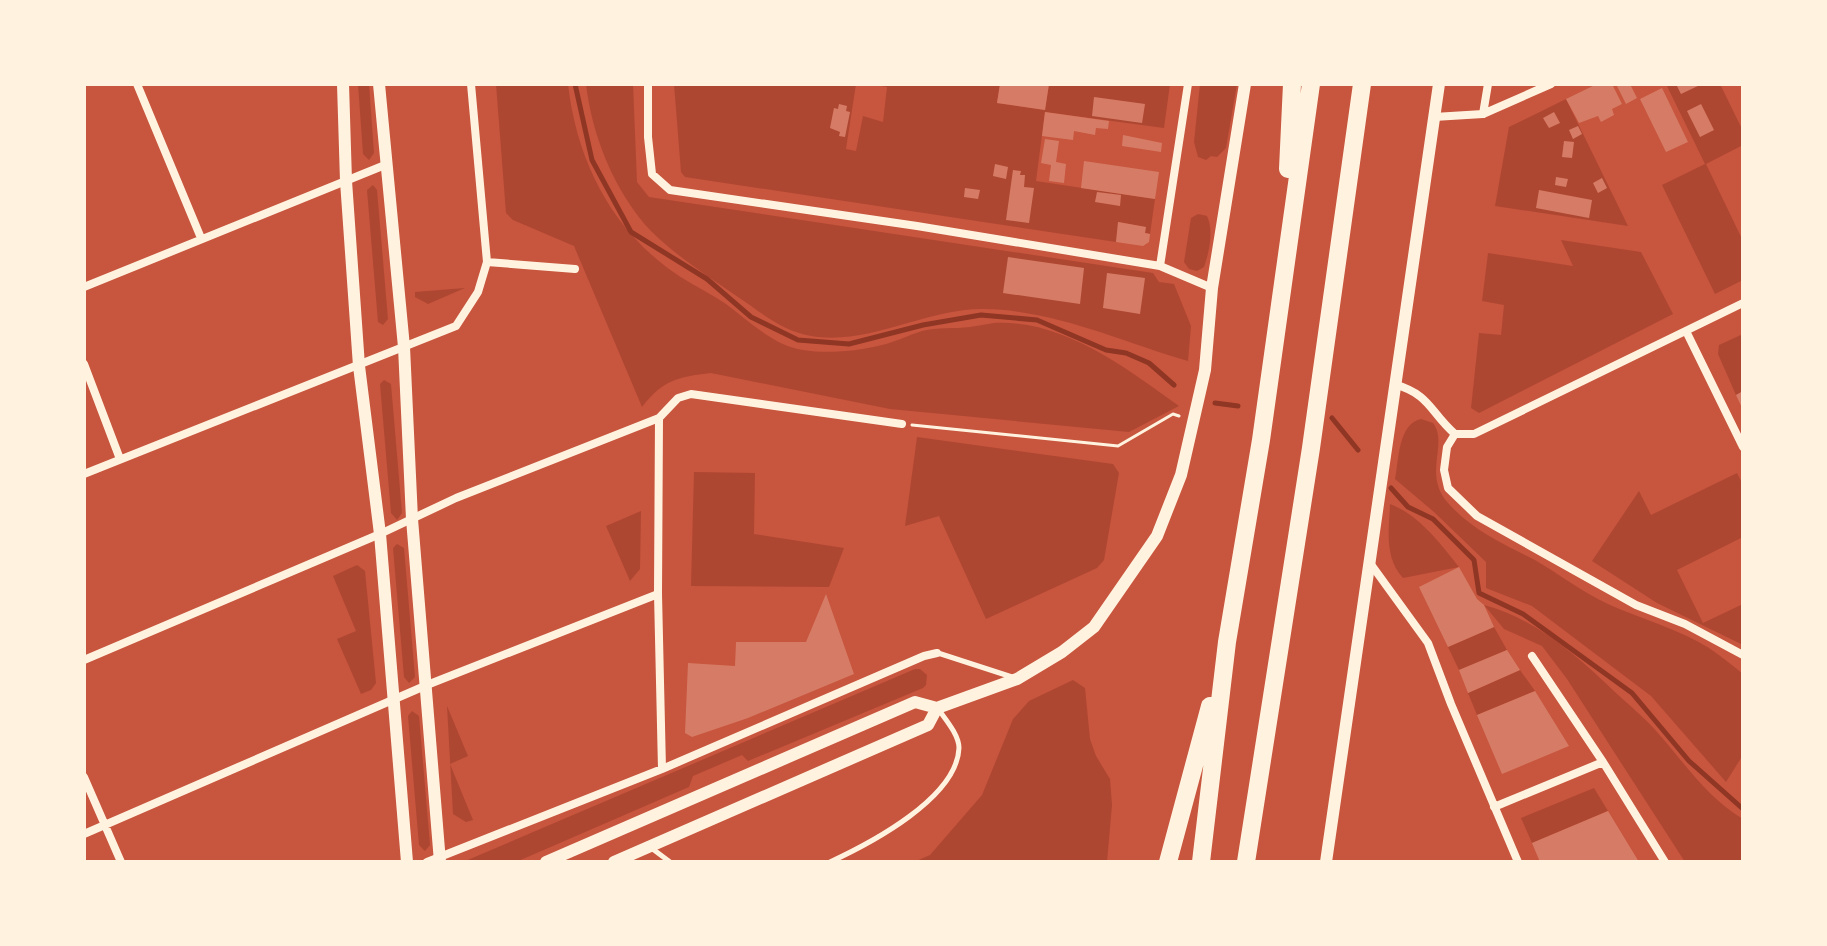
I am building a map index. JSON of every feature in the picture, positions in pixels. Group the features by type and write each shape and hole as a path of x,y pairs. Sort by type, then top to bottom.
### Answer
{"highway":[{"path":"1283,271 1292,84"},
{"path":"1201,862 1227,642 1261,440 1311,84"},
{"path":"1246,862 1311,448 1362,84"},
{"path":"1168,862 1227,642"}],"street":[{"path":"137,84 201,238"},
{"path":"343,84 346,181 359,366 380,534 407,862"},
{"path":"379,84 404,347 412,519 427,685 435,860 662,769 780,716 937,653"},
{"path":"84,474 456,326 478,292 487,262 471,84"},
{"path":"648,84 652,174 670,190 1160,266 1212,288"},
{"path":"1160,266 1188,84"},
{"path":"546,862 915,702 937,708 1017,679 1062,652 1094,627 1157,536 1181,475 1205,370 1212,288 1245,84"},
{"path":"1326,862 1439,84"},
{"path":"1483,114 1488,84"},
{"path":"1434,117 1483,114 1551,84"},
{"path":"84,287 385,165"},
{"path":"487,262 575,269"},
{"path":"1394,384 1412,389 1428,400 1441,422 1455,434 1474,434 1743,303"},
{"path":"1686,331 1743,447"},
{"path":"84,364 120,459"},
{"path":"84,660 380,534 456,498 659,418 678,398 691,394 902,424"},
{"path":"659,418 658,594 662,769"},
{"path":"1455,434 1447,447 1444,470 1448,488 1477,516 1636,605 1685,624 1743,655"},
{"path":"1370,563 1428,643 1518,862"},
{"path":"84,834 427,685 658,594"},
{"path":"1532,656 1665,862"},
{"path":"614,862 928,725 937,708"},
{"path":"1494,807 1603,762"},
{"path":"84,777 121,862"}],"lane":[{"path":"937,653 1017,679"},
{"path":"830,862 907,821 953,772 959,745 951,726 937,708"},
{"path":"650,846 670,862"}],"path":[{"path":"902,424 1118,446 1173,414 1194,420"}],"shaded area":[{"path":"358,84 369,84 374,153 369,160 363,154"},
{"path":"496,84 568,84 580,141 590,168 617,217 635,239 679,276 726,304 782,344 803,350 843,351 887,344 928,330 994,323 1020,324 1069,337 1115,362 1179,406 1129,432 890,409 711,373 672,381 642,407 574,246 513,220 506,213"},
{"path":"586,84 633,84 637,182 649,197 1153,273 1159,282 1174,284 1191,326 1188,361 1087,328 1010,311 962,310 876,332 833,338 811,336 781,326 682,258 638,216 607,163 594,124"},
{"path":"674,84 856,84 846,149 856,151 863,116 883,122 887,87 870,84 1000,84 997,103 1045,110 1049,84 1170,84 1164,128 1045,112 1036,181 1155,199 1150,234 1145,233 1145,227 1119,222 1116,242 685,177 681,172"},
{"path":"1200,84 1237,84 1226,148 1217,157 1211,156 1206,160 1198,157 1194,142"},
{"path":"1666,84 1720,84 1743,131 1743,145 1706,164 1743,241 1743,280 1715,294 1662,185 1705,164"},
{"path":"1566,99 1628,226 1495,206 1509,127"},
{"path":"373,185 377,190 388,319 383,325 378,322 367,190"},
{"path":"1198,214 1207,216 1210,235 1204,267 1197,271 1189,269 1184,262 1191,218"},
{"path":"1561,240 1641,252 1673,314 1479,413 1471,408 1479,333 1501,335 1504,305 1482,301 1488,253 1573,266"},
{"path":"465,288 428,304 415,297 415,292"},
{"path":"1743,334 1743,391 1736,395 1718,354 1719,345"},
{"path":"384,380 391,384 402,513 397,520 391,513 380,384"},
{"path":"1421,419 1433,423 1437,431 1436,470 1441,492 1467,521 1598,599 1697,641 1743,674 1743,755 1726,782 1651,696 1532,606 1486,588 1486,562 1395,479 1404,435 1413,422"},
{"path":"917,437 1113,464 1119,473 1104,560 1097,568 986,619 939,516 905,526"},
{"path":"694,472 755,473 754,534 844,548 829,587 691,586"},
{"path":"1737,473 1743,485 1743,537 1677,570 1703,623 1743,604 1743,645 1657,603 1592,561 1639,491 1651,515"},
{"path":"1390,504 1420,522 1459,567 1403,578 1390,552"},
{"path":"641,511 640,569 630,581 606,526"},
{"path":"397,544 404,548 415,677 409,683 404,677 393,548"},
{"path":"357,565 365,571 376,683 371,690 361,694 337,639 356,631 333,576"},
{"path":"1484,605 1522,620 1556,641 1648,722 1707,790 1743,819 1743,862 1685,862 1567,679 1542,646 1504,629"},
{"path":"1494,627 1507,650 1459,670 1448,647"},
{"path":"915,669 927,675 923,688 748,761 742,755 693,776 689,787 516,862 463,862"},
{"path":"1520,670 1535,691 1477,715 1468,693"},
{"path":"1073,680 1085,688 1090,739 1110,779 1112,805 1107,862 914,862 930,855 982,795 1013,719 1029,701"},
{"path":"447,706 468,756 450,764"},
{"path":"412,711 419,716 430,845 425,851 419,845 408,716"},
{"path":"450,765 473,820 466,822 453,814"},
{"path":"1594,788 1608,811 1532,843 1521,818"}],"building":[{"path":"1000,84 1049,84 1045,110 997,103"},
{"path":"1597,84 1612,84 1622,104 1612,109 1614,115 1601,122 1598,116 1579,123 1566,99"},
{"path":"1616,84 1630,84 1637,98 1626,104"},
{"path":"1676,84 1702,84 1681,94"},
{"path":"1662,88 1688,142 1666,152 1640,99"},
{"path":"1094,97 1145,104 1142,123 1092,116"},
{"path":"839,104 847,106 846,111 850,112 845,137 830,128 834,108 838,109"},
{"path":"1701,104 1714,130 1700,137 1687,111"},
{"path":"1045,112 1109,121 1108,129 1096,128 1095,135 1074,131 1073,140 1042,136"},
{"path":"1554,112 1560,123 1549,128 1543,118"},
{"path":"1578,126 1582,134 1573,139 1569,130"},
{"path":"1123,135 1162,143 1161,152 1122,146"},
{"path":"1045,139 1059,141 1056,162 1066,164 1064,183 1049,181 1051,165 1041,163"},
{"path":"1564,141 1574,142 1572,158 1562,157"},
{"path":"1084,161 1159,172 1155,199 1081,188"},
{"path":"995,164 1008,167 1006,179 993,176"},
{"path":"1013,170 1025,175 1024,187 1034,188 1029,223 1006,220"},
{"path":"1556,177 1568,179 1566,187 1555,185"},
{"path":"1602,178 1607,188 1598,193 1593,183"},
{"path":"965,188 980,190 978,199 964,197"},
{"path":"1539,190 1592,200 1589,218 1536,208"},
{"path":"1097,192 1121,195 1120,206 1095,202"},
{"path":"1118,222 1146,227 1145,233 1150,234 1149,242 1143,246 1116,242"},
{"path":"1008,257 1084,268 1080,304 1003,293"},
{"path":"1107,273 1145,278 1140,314 1103,308"},
{"path":"1743,391 1743,410 1736,395"},
{"path":"1459,567 1477,599 1484,605 1494,627 1448,647 1419,587"},
{"path":"826,594 854,674 748,718 692,737 685,733 688,663 735,666 736,642 806,642"},
{"path":"1507,650 1520,670 1468,693 1459,670"},
{"path":"1535,691 1569,746 1502,774 1477,715"},
{"path":"1608,811 1639,862 1540,862 1532,843"}],"waterway":[{"path":"575,84 592,160 631,232 707,279 751,317 798,340 849,344 923,325 981,315 1037,320 1106,350 1126,353 1149,363 1174,385"},
{"path":"1215,403 1238,406"},
{"path":"1332,418 1358,450"},
{"path":"1391,488 1408,507 1433,519 1474,560 1479,593 1523,614 1632,693 1689,761 1743,809"}]}
